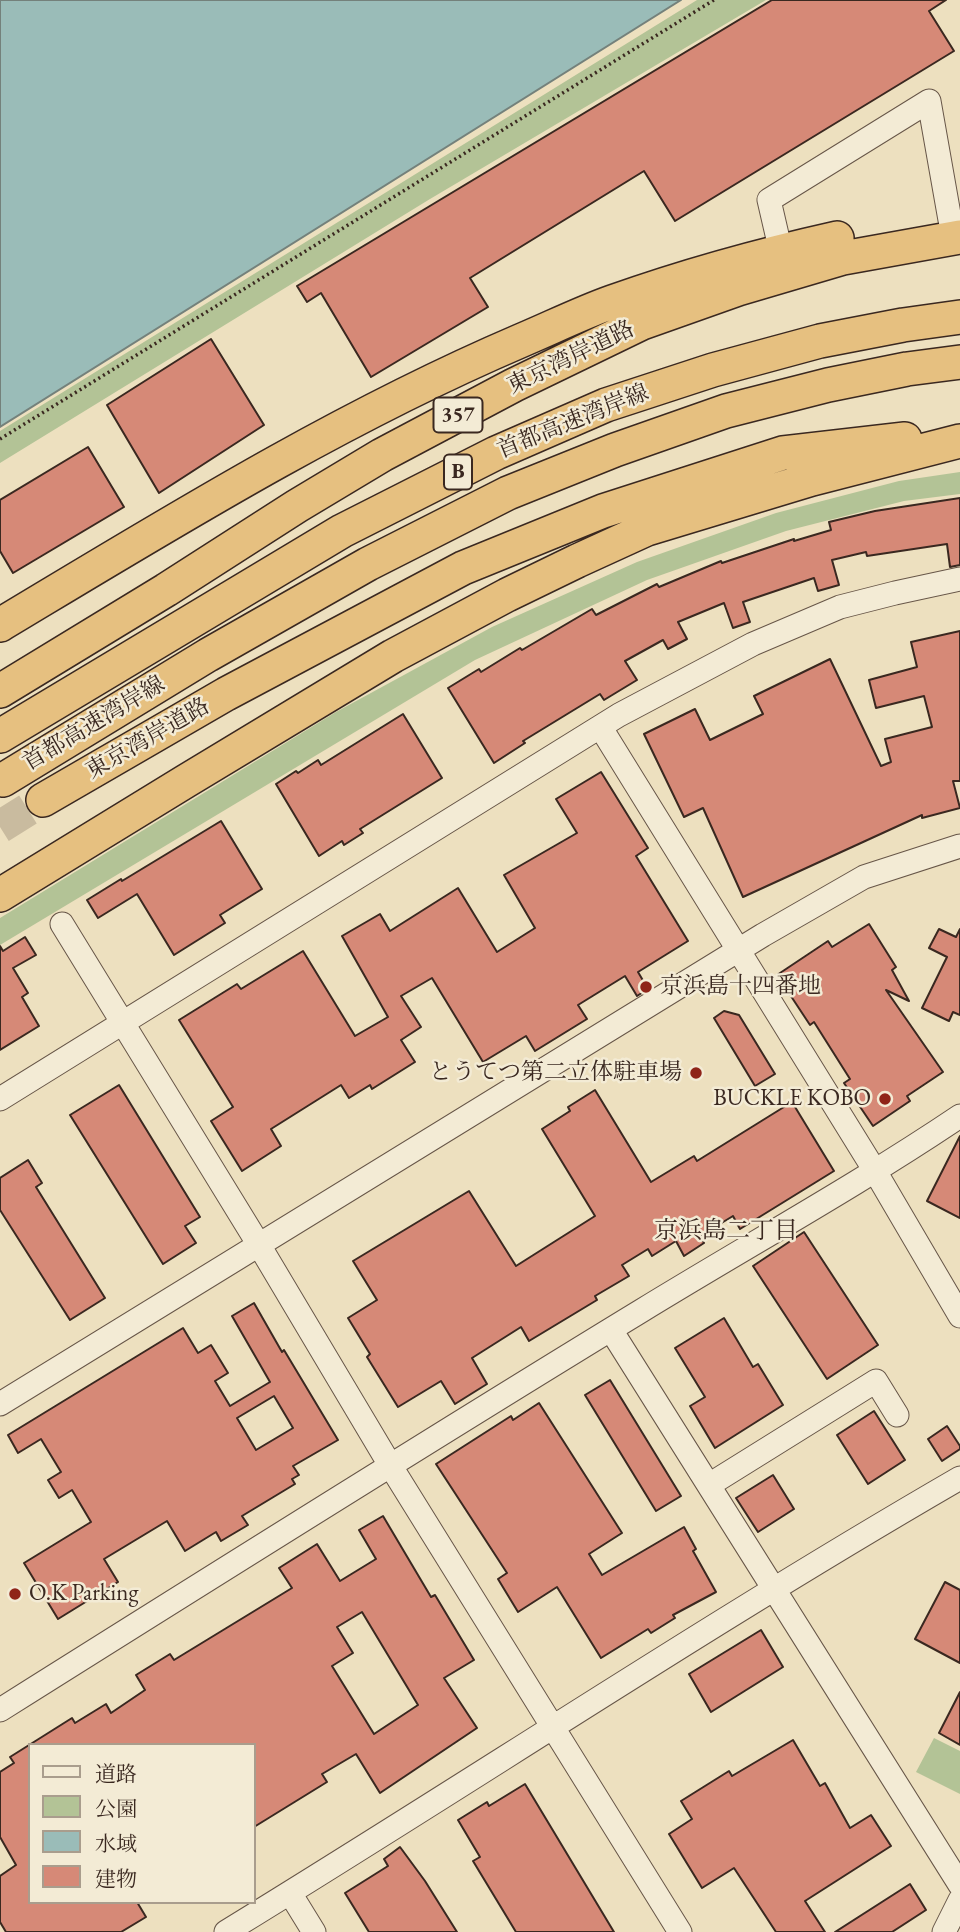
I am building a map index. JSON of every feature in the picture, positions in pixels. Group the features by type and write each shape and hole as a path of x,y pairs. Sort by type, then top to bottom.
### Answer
{"highway":[{"path":"0,625 215,496 373,409 452,370 611,302 730,265 882,229 957,225"},
{"name":"東京湾岸道路","path":"0,691 296,506 382,455 513,385 642,323 738,289 957,225"},
{"name":"首都高速湾岸線","path":"0,736 342,531 520,442 606,405 713,370 820,341 960,317"},
{"name":"首都高速湾岸線","path":"3,780 231,642 368,564 509,493 615,450 726,411 828,385 907,369 960,362"},
{"name":"東京湾岸道路","path":"43,800 226,694 463,568 603,511 783,453 894,439 960,440"},
{"path":"0,895 393,656 577,561 658,526 812,479 960,440"}],"street":[{"path":"781,252 769,200 929,101 957,225"},
{"path":"0,1099 619,715 753,644 840,607 960,579"},
{"path":"601,728 875,1171 960,1316"},
{"path":"0,1404 739,949 864,877 960,846"},
{"path":"62,924 390,1465 680,1932"},
{"path":"0,1710 390,1465 875,1171 960,1116"},
{"path":"611,1329 960,1885"},
{"path":"709,1485 876,1381 898,1415"},
{"path":"226,1932 551,1727 960,1478"},
{"path":"290,1893 314,1932"},
{"path":"944,1932 960,1900"}],"path":[{"path":"0,439 714,0"}],"green space":[{"path":"697,0 766,0 430,199 0,463 0,431"},
{"path":"960,472 960,494 904,501 786,531 647,580 475,660 0,945 0,918 336,712 492,627 637,562 776,513 899,481"},
{"path":"934,1738 960,1751 960,1794 916,1772"}],"water":[{"path":"0,0 681,0 0,427"}],"building":[{"path":"772,0 946,0 929,11 954,51 675,221 644,171 470,278 488,307 371,377 321,293 307,302 297,286"},
{"path":"211,339 264,425 159,493 107,405"},
{"path":"88,447 124,507 13,573 0,551 0,500"},
{"path":"960,498 960,565 950,567 947,544 867,556 866,552 832,560 839,585 818,591 814,578 743,602 750,622 733,628 724,603 678,622 687,639 668,649 663,640 625,661 637,680 604,700 600,694 523,741 525,743 494,763 448,688 479,669 481,672 520,648 522,650 592,609 596,615 657,584 659,587 721,561 722,563 794,539 831,530 829,522 875,511"},
{"path":"960,631 960,781 953,781 960,808 922,818 922,815 743,897 703,808 684,817 644,734 695,709 710,740 763,714 754,696 830,659 881,766 891,762 885,739 932,727 924,696 876,708 869,680 917,667 911,642"},
{"path":"403,714 442,778 360,829 363,833 344,845 342,841 319,856 276,784 318,760 321,765"},
{"path":"601,772 648,848 636,856 688,941 638,972 648,989 637,996 625,976 578,1005 587,1019 535,1051 526,1036 483,1062 432,978 401,996 421,1027 401,1040 415,1062 372,1089 370,1085 349,1098 341,1085 271,1129 281,1146 242,1171 211,1121 233,1107 179,1020 237,984 241,989 303,951 355,1036 388,1017 342,936 380,914 390,931 458,888 497,952 535,928 504,875 577,833 556,799"},
{"path":"221,821 262,889 220,915 225,923 174,955 137,894 98,918 87,900"},
{"path":"869,924 896,967 892,970 909,1001 886,990 943,1072 907,1096 910,1101 873,1126 844,1083 850,1079 814,1022 810,1025 777,975 828,941 832,947"},
{"path":"939,929 956,937 960,929 960,1015 953,1012 949,1021 922,1008 947,957 929,948"},
{"path":"25,937 36,955 13,968 28,993 22,997 39,1026 0,1050 0,946 3,951"},
{"path":"724,1011 739,1015 775,1074 755,1086 714,1018"},
{"path":"119,1085 200,1217 185,1226 196,1243 163,1264 70,1115"},
{"path":"595,1090 651,1182 694,1156 697,1161 792,1102 834,1171 740,1229 733,1216 700,1236 704,1243 684,1256 676,1241 652,1256 648,1249 622,1265 629,1276 595,1296 597,1300 529,1341 521,1327 472,1358 487,1384 455,1404 441,1381 398,1407 367,1357 370,1354 348,1318 377,1300 353,1261 469,1191 516,1266 595,1216 542,1129 570,1111 568,1107"},
{"path":"960,1136 960,1218 927,1201"},
{"path":"28,1160 42,1183 36,1187 105,1298 70,1320 0,1210 0,1178"},
{"path":"804,1232 878,1345 827,1379 753,1266"},
{"path":"254,1303 338,1440 293,1466 299,1475 292,1479 295,1484 242,1516 248,1525 221,1541 216,1532 185,1551 167,1521 104,1559 118,1582 58,1619 24,1563 91,1522 72,1490 59,1498 48,1480 61,1472 41,1439 18,1453 8,1435 183,1328 198,1353 211,1345 228,1373 215,1381 230,1406 270,1382 232,1316","holes":["274,1396 293,1428 256,1450 237,1418"]},
{"path":"724,1318 753,1367 758,1364 783,1405 715,1448 690,1406 705,1397 675,1348"},
{"path":"610,1380 681,1496 656,1511 585,1395"},
{"path":"539,1403 622,1533 589,1554 602,1575 684,1527 696,1549 693,1551 716,1592 673,1615 675,1618 651,1633 648,1629 601,1658 557,1587 518,1612 498,1579 507,1573 436,1464 511,1416 513,1420"},
{"path":"874,1411 905,1460 868,1484 837,1435"},
{"path":"947,1426 960,1449 942,1461 928,1439"},
{"path":"773,1475 794,1509 758,1532 736,1498"},
{"path":"383,1516 431,1597 435,1595 474,1660 444,1678 477,1728 380,1793 356,1754 322,1774 327,1782 256,1826 256,1743 32,1743 72,1718 75,1723 106,1704 111,1713 145,1690 136,1675 170,1654 174,1660 292,1588 279,1568 317,1544 340,1581 376,1559 359,1530","holes":["362,1612 418,1705 374,1734 332,1666 353,1653 337,1627"]},
{"path":"945,1582 960,1590 960,1663 915,1639"},
{"path":"761,1630 783,1667 711,1712 689,1674"},
{"path":"960,1692 960,1745 939,1733"},
{"path":"793,1740 820,1786 825,1783 850,1828 871,1815 891,1846 805,1901 825,1932 776,1932 734,1868 702,1888 669,1834 692,1819 681,1801 729,1771 732,1776"},
{"path":"28,1746 28,1904 138,1904 146,1917 121,1932 6,1932 0,1922 0,1876 16,1865 0,1837 0,1772 14,1763 10,1757"},
{"path":"525,1784 614,1932 516,1932 473,1861 480,1857 458,1820 487,1802 489,1806"},
{"path":"400,1847 457,1932 369,1932 345,1893 388,1866 384,1859"},
{"path":"910,1884 926,1910 892,1932 835,1932"}],"tunnel":[{"path":"0,827 43,800"}],"place":[{"name":"京浜島十四番地","path":"646,987"},
{"name":"とうてつ第二立体駐車場","path":"696,1073"},
{"name":"BUCKLE KOBO","path":"885,1099"},
{"name":"O.K Parking","path":"15,1594"}],"district":[{"name":"京浜島二丁目","path":"726,1231"}]}
